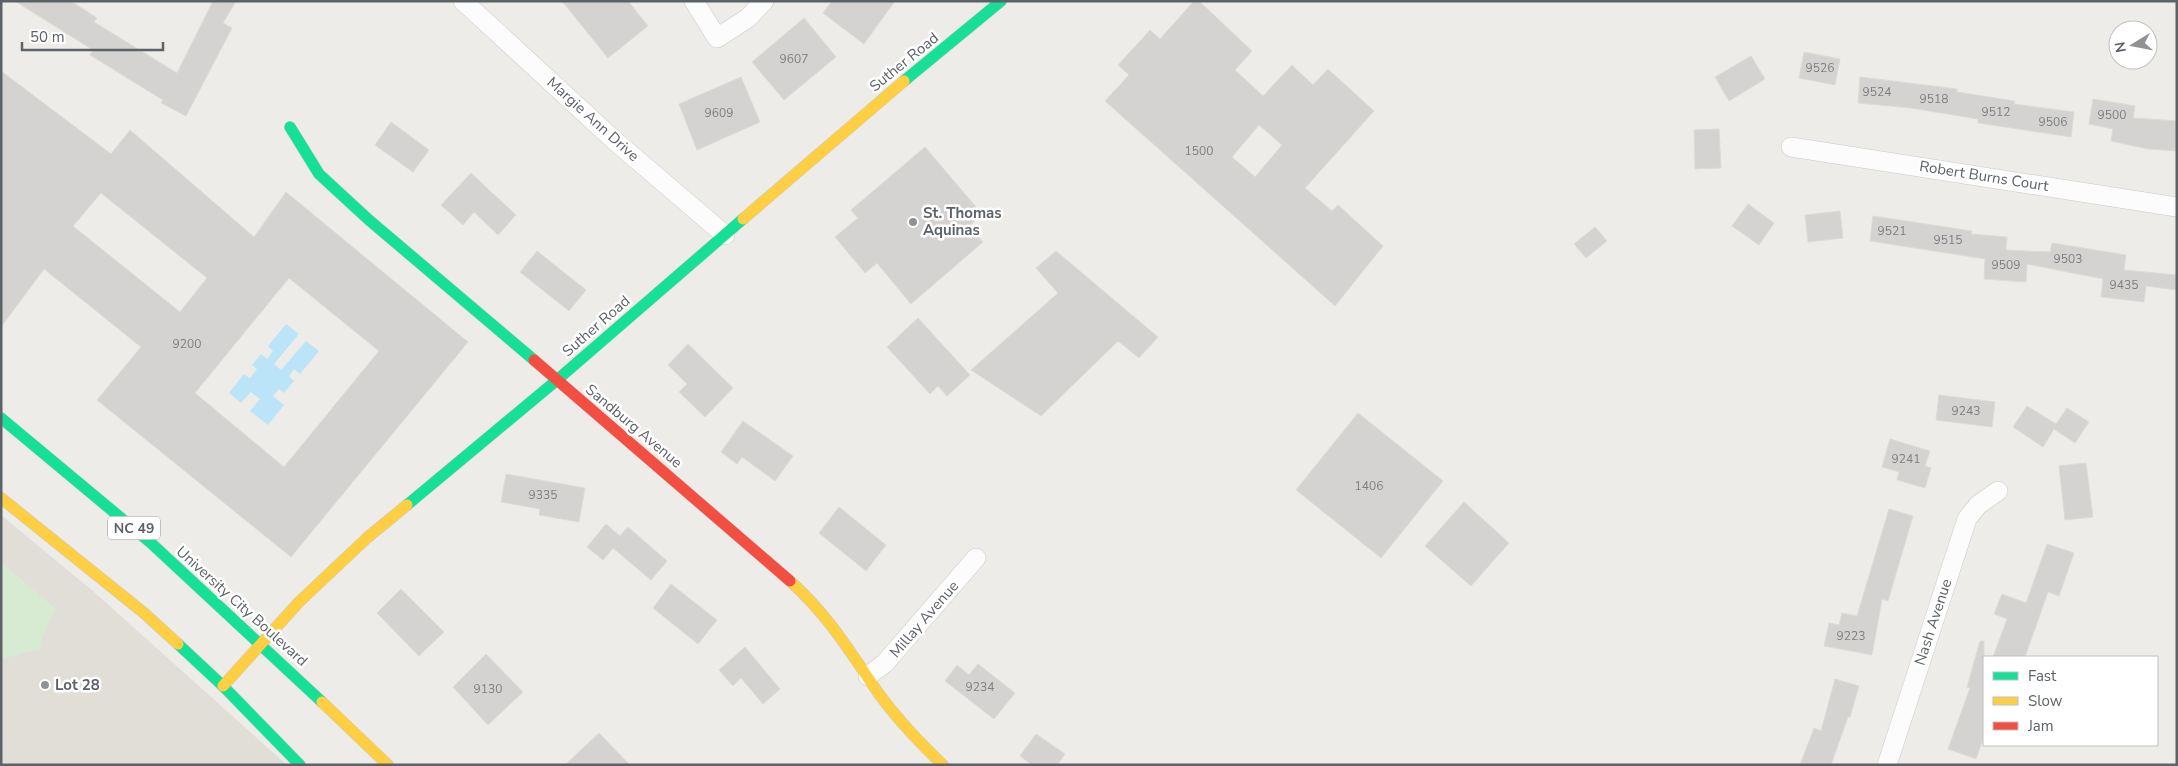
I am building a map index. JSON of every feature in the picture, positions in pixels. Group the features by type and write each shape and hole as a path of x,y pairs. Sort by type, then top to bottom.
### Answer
{"street":[{"name":"Margie Ann Drive","path":"463,1 615,141 725,235"},
{"path":"694,1 717,38 748,18 764,1"},
{"name":"Suther Road","path":"223,686 299,602 368,537 557,380 851,125 1001,1"},
{"name":"Sandburg Avenue","path":"290,127 319,174 369,220 791,580 812,601 837,631 908,731 943,765"},
{"name":"Robert Burns Court","path":"1791,147 2177,206"},
{"name":"University City Boulevard","path":"1,418 81,482 190,579 300,679 388,765"},
{"name":"Nash Avenue","path":"1887,765 1967,519 1978,505 1998,491"},
{"path":"1,498 144,613 223,686 300,765"},
{"name":"Millay Avenue","path":"868,676 885,663 976,558"}],"shaded area":[{"path":"1,515 93,591 287,765 1,765"}],"green space":[{"path":"1,562 56,609 42,638 40,649 1,659"}],"water":[{"path":"286,324 299,334 274,364 281,370 306,341 319,351 300,374 294,369 289,376 294,381 284,393 279,389 273,396 284,405 268,425 250,411 260,399 251,392 241,403 229,393 244,374 250,378 257,369 252,365 261,354 267,359 273,351 268,346"}],"building":[{"path":"15,1 71,1 97,18 94,22 177,73 213,1 236,1 223,23 232,28 186,116 161,103 163,100 90,55 93,50"},
{"path":"562,1 628,1 648,26 608,58"},
{"path":"832,1 895,1 864,44 823,13"},
{"path":"1194,1 1199,1 1252,51 1235,70 1263,96 1292,65 1313,85 1328,69 1374,111 1305,188 1332,211 1338,205 1383,246 1335,306 1105,101 1129,75 1118,65 1150,30 1160,39","holes":["1259,125 1282,145 1255,177 1232,157"]},
{"path":"804,18 836,57 784,100 752,62"},
{"path":"1804,52 1840,59 1835,85 1799,78"},
{"path":"1751,56 1765,79 1729,101 1715,77"},
{"path":"1,71 111,154 130,130 254,237 286,192 468,342 291,557 97,400 141,347 44,269 1,327","holes":["101,193 207,278 180,312 73,226","289,278 379,351 284,467 195,393"]},
{"path":"741,77 760,122 697,150 679,104"},
{"path":"1860,77 1957,89 1957,92 2015,101 2014,104 2074,112 2071,137 1978,123 1978,119 1911,108 1858,103"},
{"path":"2093,99 2135,106 2133,118 2177,121 2177,151 2148,149 2111,141 2113,129 2089,124"},
{"path":"391,122 429,150 413,172 375,145"},
{"path":"1719,129 1721,168 1695,169 1694,130"},
{"name":"St. Thomas Aquinas","path":"925,147 982,214 969,226 983,242 911,304 877,263 865,273 835,237 858,218 851,210"},
{"path":"471,173 516,215 498,235 474,212 463,225 441,205"},
{"path":"1748,204 1774,223 1759,245 1732,226"},
{"path":"1840,211 1843,238 1808,242 1805,215"},
{"path":"1873,216 1972,231 1971,234 2007,237 2006,250 2050,252 2052,243 2126,255 2124,270 2177,275 2177,290 2146,286 2144,302 2101,297 2103,279 2027,264 2026,282 1984,279 1985,259 1870,241"},
{"path":"1595,227 1607,241 1586,258 1574,244"},
{"path":"537,251 586,290 569,311 520,272"},
{"path":"1056,251 1158,337 1139,358 1118,341 1041,416 971,370 1058,293 1036,268"},
{"path":"918,318 970,375 947,396 938,386 930,394 887,347"},
{"path":"688,344 733,388 705,417 679,392 687,384 668,365"},
{"path":"1939,395 1995,402 1992,427 1936,420"},
{"path":"2027,406 2056,424 2067,408 2089,422 2075,443 2054,429 2043,447 2013,427"},
{"path":"1358,413 1443,481 1381,558 1296,490"},
{"path":"743,421 793,456 775,481 742,457 737,464 721,452"},
{"path":"1890,439 1930,451 1925,466 1931,468 1925,488 1897,480 1899,472 1882,467"},
{"path":"2086,463 2093,517 2065,520 2059,466"},
{"path":"506,474 585,488 579,522 539,515 540,509 501,502"},
{"path":"1464,502 1509,543 1471,586 1425,546"},
{"path":"839,507 886,545 866,571 819,533"},
{"path":"1889,509 1913,516 1888,601 1882,599 1872,655 1824,646 1829,623 1839,625 1842,613 1857,616"},
{"path":"606,524 620,536 628,527 667,561 651,580 613,548 603,560 587,547"},
{"path":"2047,544 2074,553 2059,596 2048,592 2025,656 1993,656 2007,619 1994,614 2002,594 2026,603"},
{"path":"671,584 717,620 698,644 653,608"},
{"path":"401,589 444,632 419,656 377,613"},
{"path":"1980,641 1984,641 1983,739 1976,759 1948,749 1970,688 1967,687"},
{"path":"745,647 780,689 763,704 741,678 733,686 719,670"},
{"path":"486,654 523,692 488,725 453,687"},
{"path":"978,664 1015,693 994,719 945,681 957,665 969,675"},
{"path":"1835,679 1859,686 1850,717 1848,717 1831,765 1800,765 1814,728 1821,731"},
{"path":"599,733 630,765 565,765"},
{"path":"1036,734 1065,754 1057,765 1032,765 1020,756"}],"traffic: fast":[{"path":"904,81 1001,1"},
{"path":"290,127 319,174 369,220 534,360"},
{"path":"407,505 557,380 743,219"},
{"path":"1,418 151,543 322,702"},
{"path":"178,644 223,686 300,765"}],"traffic: slow":[{"path":"743,219 904,81"},
{"path":"1,498 144,613 178,644"},
{"path":"223,686 299,602 368,537 407,505"},
{"path":"790,581 828,621 894,713 943,765"},
{"path":"322,702 388,765"}],"traffic: jam":[{"path":"534,360 790,581"}],"place":[{"name":"St. Thomas Aquinas","path":"913,222"},
{"name":"Lot 28","path":"45,685"}]}
